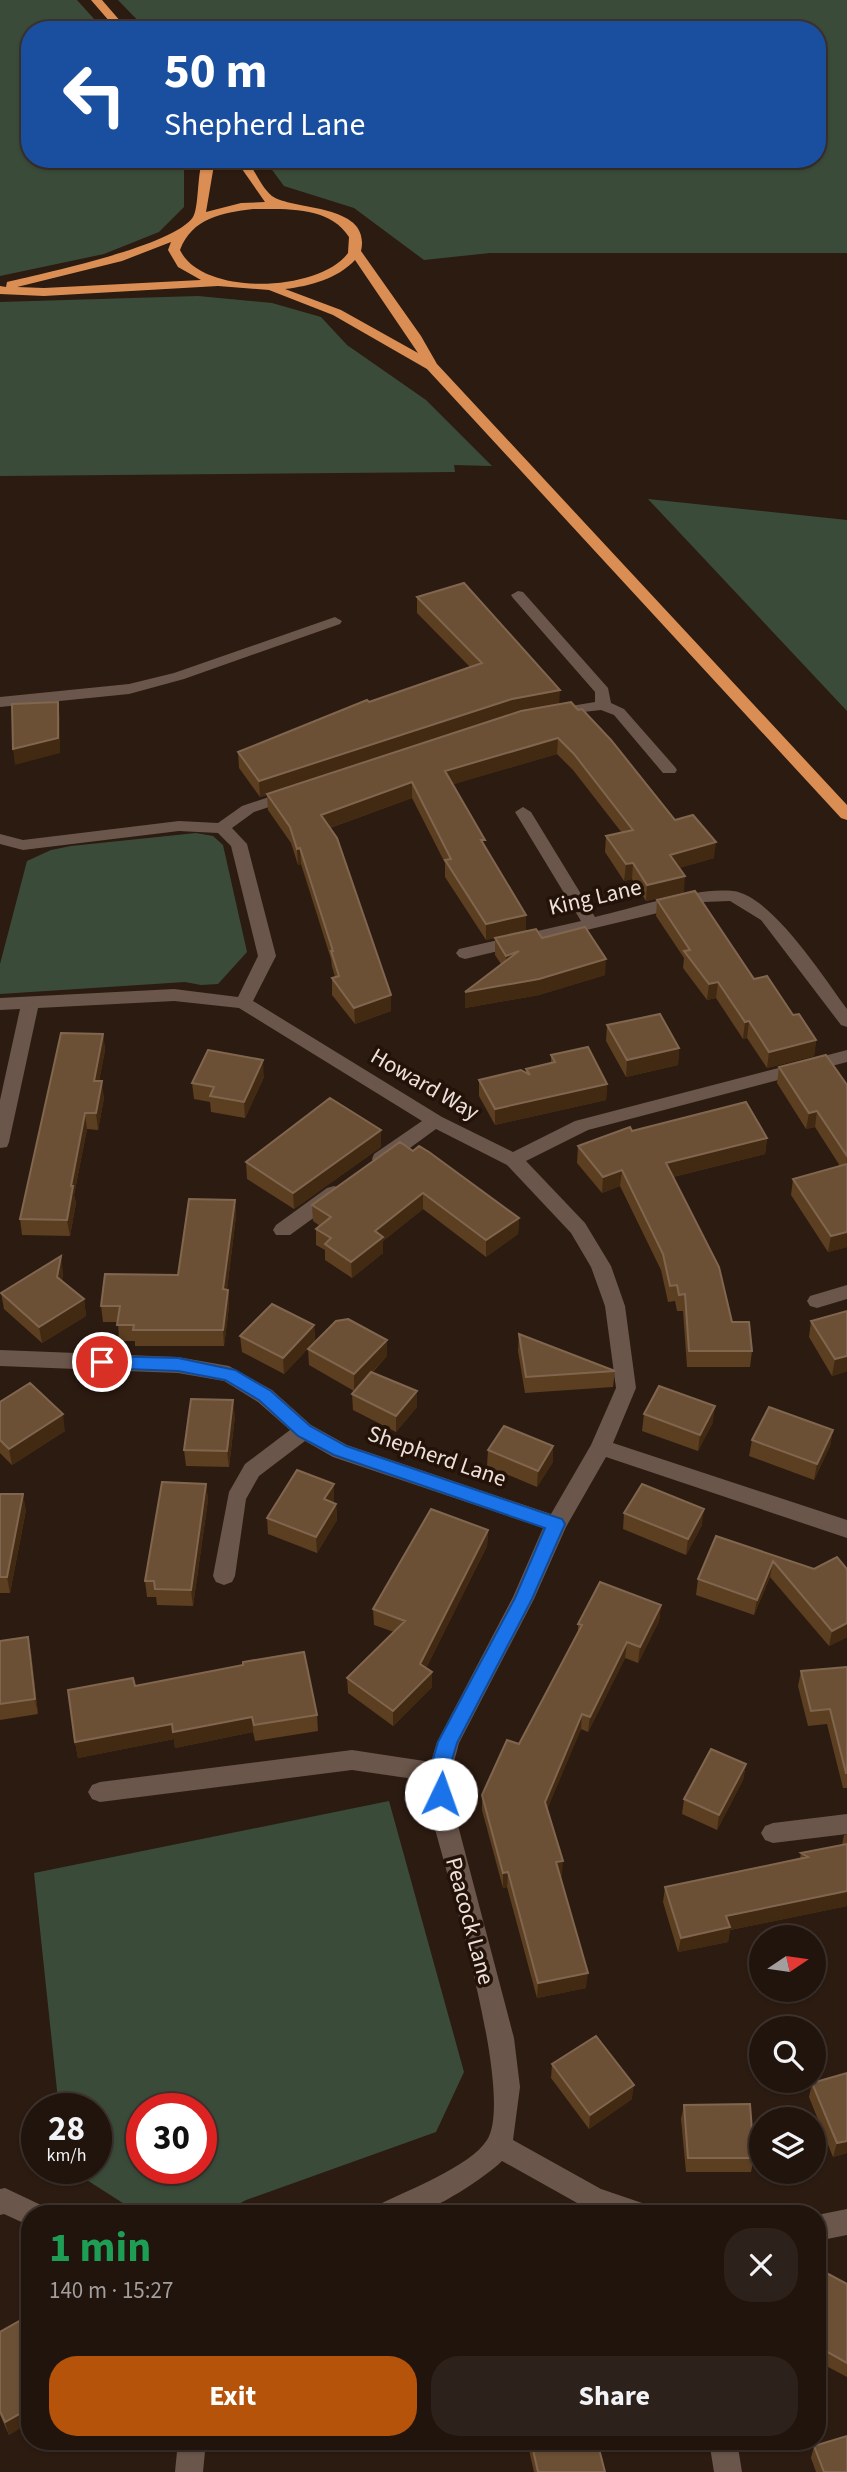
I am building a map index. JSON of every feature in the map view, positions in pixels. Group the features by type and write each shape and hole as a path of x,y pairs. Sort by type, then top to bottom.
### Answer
{"highway":[{"path":"96,0 115,21"},
{"path":"199,218 205,168"},
{"path":"247,168 267,198 284,205"},
{"path":"0,289 118,258 177,236 199,218 243,207 284,205 306,208 341,221 352,231 356,241 355,252 346,263 331,273 287,285 260,287"},
{"path":"177,236 174,250 181,263 197,275 222,283"},
{"path":"355,252 415,336 432,366 847,815"},
{"path":"0,289 44,292 222,283 260,287 306,297 342,313 382,339 432,366"}],"street":[{"path":"518,595 603,691 603,705"},
{"path":"0,702 129,689 179,676 335,621"},
{"path":"530,717 603,705 619,712 669,770"},
{"path":"0,839 23,845 179,826 222,828 248,809 312,788"},
{"path":"523,812 590,922"},
{"path":"222,828 239,844 267,956 243,1003"},
{"name":"King Lane","path":"465,953 704,897 733,896 767,916 847,1021"},
{"name":"Howard Way","path":"0,1004 174,995 243,1003 435,1121 514,1160 578,1228 601,1266 615,1306 626,1388 601,1447"},
{"path":"0,1142 30,1004"},
{"path":"514,1160 544,1142 582,1125 847,1056"},
{"path":"370,1168 435,1121"},
{"path":"283,1230 348,1184"},
{"path":"817,1301 847,1292"},
{"name":"Shepherd Lane","path":"0,1358 178,1365 229,1374 265,1396 304,1431 340,1451 556,1524"},
{"path":"224,1576 236,1498 252,1470 304,1431"},
{"path":"601,1447 847,1529"},
{"name":"Peacock Lane","path":"499,2146 508,2087 501,2038 443,1814 439,1773 448,1742 523,1599 556,1524 601,1447"},
{"path":"100,1792 352,1760 439,1773"},
{"path":"773,1833 847,1824"},
{"path":"405,2205 454,2181 481,2164 499,2146 595,2200 611,2205"},
{"path":"0,2202 5,2201 21,2209"},
{"path":"826,2226 847,2222"},
{"path":"190,2472 191,2450"},
{"path":"724,2450 728,2472"}],"green space":[{"path":"0,0 77,0 96,21 21,21 21,168 184,168 184,207 159,232 104,254 0,276"},
{"path":"118,0 847,0 847,253 490,253 424,260 354,208 284,186 271,168 826,168 826,21 138,21"},
{"path":"198,296 272,303 321,317 347,345 426,400 492,466 454,465 455,472 0,476 0,302"},
{"path":"648,499 847,520 847,711"},
{"path":"196,833 213,836 223,845 247,952 218,984 185,982 0,994 0,964 27,861 51,850 71,846"},
{"path":"389,1801 464,2072 436,2132 237,2205 126,2205 93,2184 112,2184 112,2093 57,2093 34,1873"}],"building":[{"path":"464,583 560,690 512,699 259,781 238,752 367,700 369,702 482,663 417,597"},
{"path":"58,702 58,738 13,749 12,704"},
{"path":"571,702 578,710 582,709 611,740 675,820 693,815 716,842 670,855 685,876 647,885 633,863 626,864 606,836 633,830 574,754 558,738 445,771 485,840 481,840 526,915 486,924 445,860 451,859 412,782 321,815 337,838 391,995 354,1008 332,978 339,976 333,951 300,848 297,849 290,827 267,794 521,711"},
{"path":"695,891 754,979 767,976 793,1015 799,1014 816,1040 769,1052 718,982 709,984 684,951 690,950 657,900"},
{"path":"585,927 606,959 539,979 465,992 519,951 506,956 495,938 536,929 542,938"},
{"path":"660,1014 679,1048 627,1060 607,1025"},
{"path":"61,1033 103,1034 94,1081 102,1081 96,1113 85,1113 67,1220 20,1219"},
{"path":"588,1047 607,1084 495,1109 479,1080 521,1070 530,1075 526,1069 555,1062 551,1055"},
{"path":"208,1050 263,1060 244,1102 210,1096 214,1087 192,1083"},
{"path":"826,1055 847,1085 847,1156 817,1111 809,1113 779,1067"},
{"path":"330,1098 381,1130 293,1193 246,1162"},
{"path":"746,1102 767,1138 666,1163 719,1267 732,1322 749,1322 752,1351 689,1351 685,1294 679,1295 677,1285 670,1286 663,1254 622,1170 603,1177 578,1146 630,1127 632,1131"},
{"path":"400,1142 413,1151 419,1146 429,1152 519,1218 486,1240 423,1193 375,1231 383,1237 351,1262 325,1244 331,1238 316,1229 331,1217 312,1205"},
{"path":"847,1164 847,1232 831,1236 793,1179"},
{"path":"189,1199 235,1200 223,1289 228,1290 223,1330 133,1330 134,1325 117,1325 120,1306 101,1306 105,1274 178,1275"},
{"path":"61,1256 57,1277 84,1299 39,1327 1,1293"},
{"path":"272,1304 314,1325 283,1358 240,1336"},
{"path":"847,1311 847,1356 835,1359 811,1321"},
{"path":"348,1319 387,1340 354,1374 308,1349 336,1321"},
{"path":"519,1334 615,1371 526,1377"},
{"path":"371,1372 417,1391 396,1416 352,1394"},
{"path":"30,1383 63,1414 9,1449 0,1440 0,1402"},
{"path":"659,1386 715,1406 700,1435 644,1414"},
{"path":"191,1399 233,1400 227,1451 184,1450"},
{"path":"769,1407 833,1430 817,1464 752,1440"},
{"path":"504,1426 553,1446 538,1471 488,1450"},
{"path":"297,1470 334,1484 324,1499 336,1504 316,1537 267,1518"},
{"path":"162,1482 206,1484 191,1590 155,1589 154,1581 145,1581"},
{"path":"642,1484 704,1509 688,1539 624,1513"},
{"path":"0,1494 23,1494 7,1577 0,1577"},
{"path":"431,1509 488,1530 420,1664 432,1672 393,1711 347,1678 405,1621 373,1609"},
{"path":"716,1536 814,1569 837,1557 847,1569 847,1623 832,1631 773,1561 757,1600 698,1579"},
{"path":"600,1582 661,1605 640,1647 627,1642 590,1717 582,1714 545,1802 563,1861 556,1862 588,1973 538,1983 508,1872 503,1873 482,1795 507,1740 519,1744 582,1625 578,1624"},
{"path":"28,1637 35,1699 0,1704 0,1641"},
{"path":"304,1652 317,1715 254,1725 252,1717 173,1732 172,1724 75,1742 68,1690 133,1678 135,1686 243,1665 243,1662"},
{"path":"847,1667 846,1773 830,1709 811,1711 801,1671"},
{"path":"711,1749 746,1764 719,1815 684,1799"},
{"path":"847,1844 847,1891 726,1916 730,1927 681,1938 665,1887 808,1857 801,1853"},
{"path":"596,2036 634,2085 590,2115 552,2064"},
{"path":"847,2073 847,2141 837,2143 826,2117 826,2107 822,2107 816,2093 826,2093 826,2079"},
{"path":"750,2104 749,2158 688,2158 684,2105"},
{"path":"826,2273 847,2284 847,2363 826,2351"},
{"path":"21,2320 21,2413 5,2422 0,2411 0,2332"},
{"path":"847,2436 847,2472 824,2472 816,2450 826,2450 826,2442"},
{"path":"533,2450 599,2450 605,2472 538,2472"}],"route":[{"path":"102,1362 178,1365 229,1374 265,1396 304,1431 340,1451 556,1524 523,1599 448,1742 439,1773 441,1794"}]}
